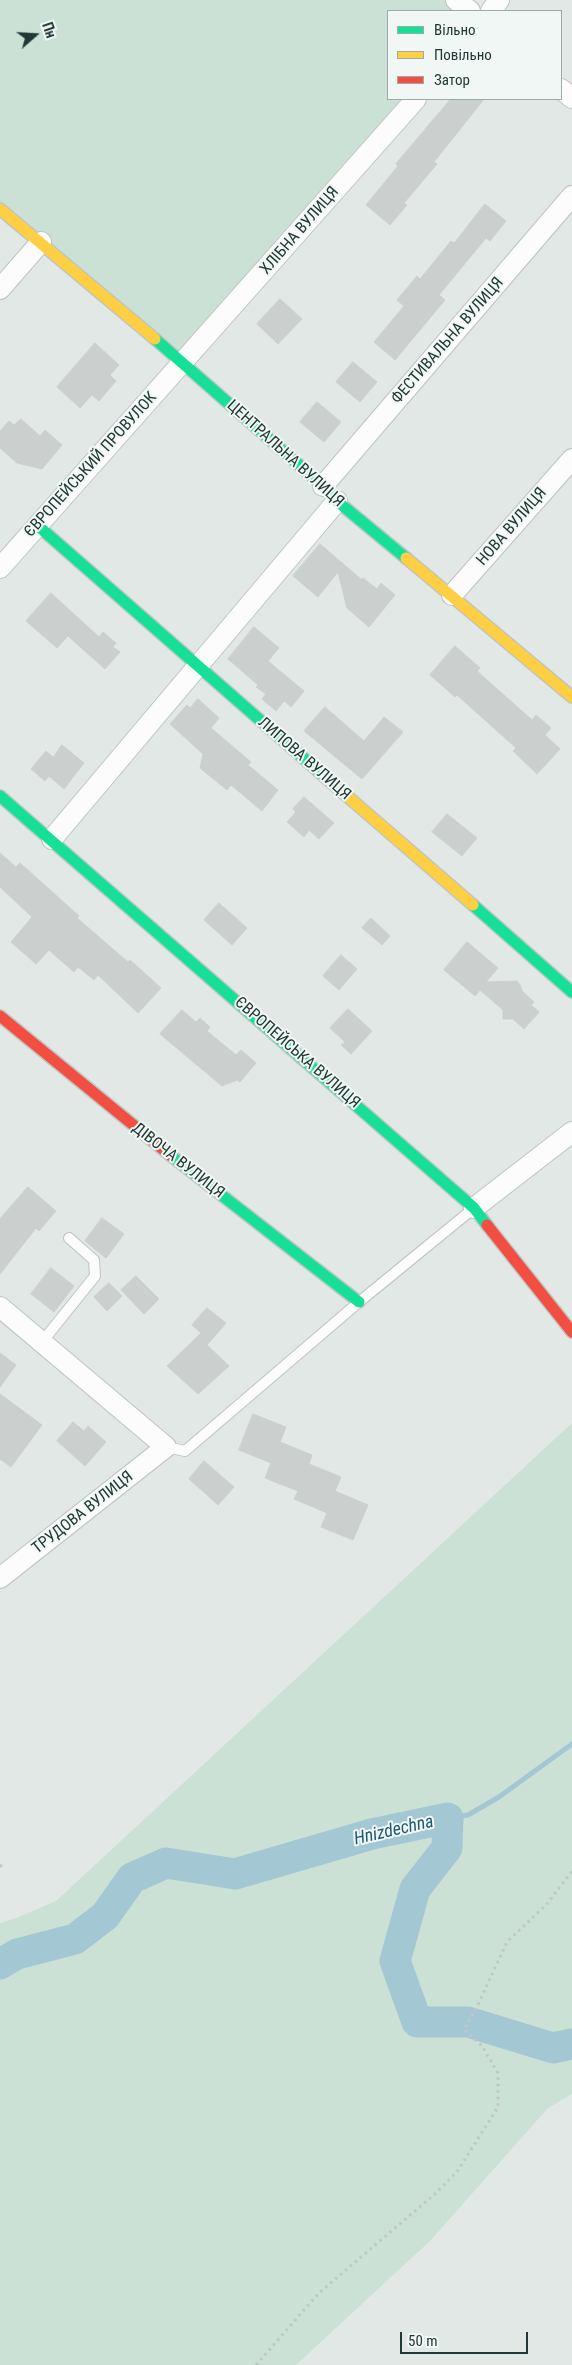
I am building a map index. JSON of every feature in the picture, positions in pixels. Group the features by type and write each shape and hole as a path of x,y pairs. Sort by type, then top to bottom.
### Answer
{"street":[{"path":"456,0 469,10"},
{"path":"562,90 572,98"},
{"name":"ХЛІБНА ВУЛИЦЯ","path":"183,363 415,100"},
{"name":"ФЕСТИВАЛЬНА ВУЛИЦЯ","path":"323,486 572,196"},
{"name":"ЦЕНТРАЛЬНА ВУЛИЦЯ","path":"0,209 183,363 323,486 337,501 572,697"},
{"path":"0,289 41,242"},
{"name":"ЄВРОПЕЙСЬКИЙ ПРОВУЛОК","path":"0,568 183,363"},
{"name":"НОВА ВУЛИЦЯ","path":"452,595 572,458"},
{"path":"52,839 337,501"},
{"name":"ЛИПОВА ВУЛИЦЯ","path":"37,525 572,992"},
{"name":"ЄВРОПЕЙСЬКА ВУЛИЦЯ","path":"0,796 52,839 474,1208 572,1332"},
{"name":"ДІВОЧА ВУЛИЦЯ","path":"0,1016 132,1125 359,1302"},
{"path":"474,1208 572,1132"},
{"path":"0,1307 166,1447"},
{"name":"ТРУДОВА ВУЛИЦЯ","path":"0,1578 166,1447"}],"lane":[{"path":"166,1447 185,1451 359,1302 474,1208"},
{"path":"42,1342 95,1276 94,1260 69,1238"}],"path":[{"path":"0,1865 5,1869"},
{"path":"256,2365 293,2321 319,2294 436,2193 457,2172 498,2107 498,2073 482,2046 464,2029 475,2011 507,1942 547,1904 572,1871"}],"green space":[{"path":"0,0 456,0 469,10 387,10 387,100 415,100 183,363 0,212"},
{"path":"572,1423 572,2094 548,2108 430,2241 296,2365 0,2365 0,1923 56,1901"}],"building":[{"path":"450,100 483,100 434,162 437,164 404,203 407,205 390,225 366,205 398,166 396,164"},
{"path":"485,204 506,221 490,241 486,238 439,295 445,300 395,360 374,342 404,306 397,300 417,276 420,279 451,241 454,243"},
{"path":"280,299 302,319 278,344 257,324"},
{"path":"95,343 119,365 110,375 116,381 99,401 92,395 80,408 57,387"},
{"path":"353,362 377,382 360,402 336,382"},
{"path":"317,402 341,422 324,442 300,422"},
{"path":"21,419 40,436 45,430 62,445 42,469 17,463 0,448 0,431 9,421 14,425"},
{"path":"320,544 362,580 363,578 377,589 381,583 395,595 369,627 347,608 338,572 318,597 293,576"},
{"path":"51,593 99,637 103,632 116,643 113,647 120,652 105,669 68,636 57,648 26,621"},
{"path":"254,627 279,648 268,661 304,691 291,707 284,701 276,711 262,699 266,694 256,687 258,685 228,659"},
{"path":"455,646 480,668 477,671 532,720 536,715 551,728 545,735 560,749 537,774 513,751 516,748 457,695 455,697 430,675"},
{"path":"198,699 219,718 211,728 251,762 248,765 278,790 262,811 231,785 227,790 200,768 203,754 170,724 187,705 190,708"},
{"path":"325,707 364,741 384,717 403,732 362,779 304,731"},
{"path":"62,745 84,763 64,789 49,776 45,781 31,769 46,751 53,757"},
{"path":"304,797 334,823 319,839 309,830 304,837 287,822 296,812 293,809"},
{"path":"447,814 477,838 462,856 432,832"},
{"path":"0,853 16,867 20,863 79,916 77,918 128,962 130,960 161,988 138,1013 98,975 94,980 78,967 74,972 49,950 36,964 11,942 32,917 0,887"},
{"path":"219,903 247,928 232,945 204,920"},
{"path":"371,918 390,936 382,945 362,928"},
{"path":"467,942 498,968 486,982 517,981 522,991 534,1002 531,1005 539,1012 524,1029 513,1019 503,1019 503,1010 480,990 475,996 444,970"},
{"path":"341,955 357,969 339,990 323,976"},
{"path":"348,1009 372,1031 351,1054 341,1045 345,1042 330,1028"},
{"path":"182,1010 196,1022 200,1018 210,1027 207,1031 236,1055 241,1050 256,1063 240,1082 237,1080 222,1086 160,1034"},
{"path":"28,1187 56,1211 39,1231 36,1228 0,1274 0,1219"},
{"path":"102,1218 124,1234 106,1258 85,1241"},
{"path":"51,1268 74,1286 54,1312 31,1294"},
{"path":"136,1276 159,1299 144,1314 121,1290"},
{"path":"109,1283 122,1296 107,1311 94,1297"},
{"path":"207,1308 226,1323 207,1345 229,1366 198,1394 167,1366 201,1333 192,1325"},
{"path":"0,1353 16,1365 0,1387"},
{"path":"0,1394 42,1425 11,1467 0,1459"},
{"path":"253,1414 286,1427 280,1442 312,1455 309,1464 341,1477 335,1491 368,1505 353,1540 321,1527 327,1513 294,1499 298,1491 265,1478 271,1463 239,1450"},
{"path":"73,1422 84,1431 88,1426 106,1442 85,1466 57,1441"},
{"path":"204,1461 234,1487 218,1505 189,1479"}],"waterway":[{"path":"448,1818 468,1815 499,1797 572,1744"},
{"name":"Hnizdechna","path":"0,1964 17,1954 75,1939 105,1916 132,1878 166,1863 235,1874 372,1834 448,1818 447,1848 415,1889 395,1961 417,2022 468,2022 553,2048 572,2044"}],"traffic: fast":[{"path":"155,339 323,486 337,501 406,558"},
{"path":"37,525 325,777"},
{"path":"0,796 474,1208 487,1225"},
{"path":"473,905 572,992"},
{"path":"170,1155 359,1302"}],"traffic: slow":[{"path":"0,209 155,339"},
{"path":"406,558 572,697"},
{"path":"325,777 473,905"}],"traffic: jam":[{"path":"0,1016 170,1155"},
{"path":"487,1225 572,1332"}]}
